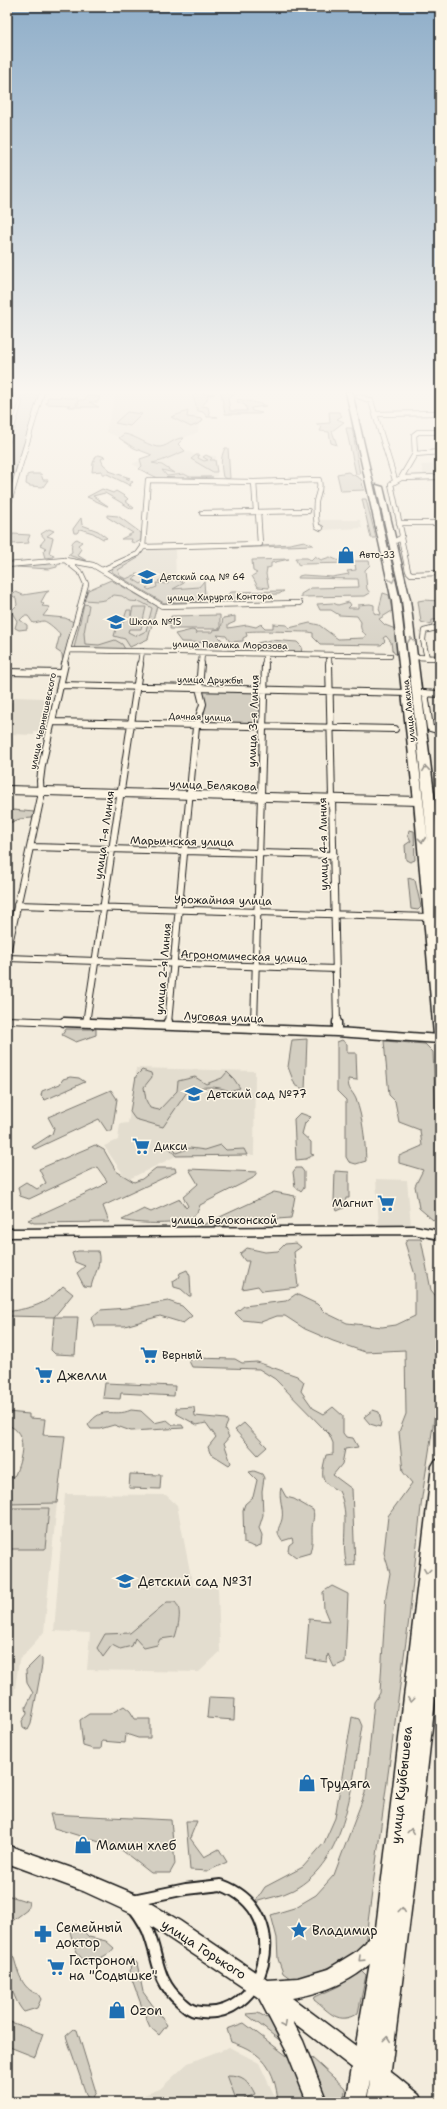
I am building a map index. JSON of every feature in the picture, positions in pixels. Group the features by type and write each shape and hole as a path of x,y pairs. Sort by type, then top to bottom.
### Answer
{"main road":[{"name":"улица Лакина","path":"371,490 417,693 419,801 440,1035"},
{"name":"улица Лакина","path":"383,490 397,540 406,600 430,802 440,934"},
{"name":"улица Куйбышева","path":"356,2102 364,2063 385,1928 440,1466"},
{"name":"улица Куйбышева","path":"378,2102 440,1583"},
{"name":"улица Горького","path":"7,1854 63,1874 128,1901 164,1922 260,1986 364,2063 412,2102"},
{"path":"260,1986 287,1990 321,1982 356,1964 377,1943 385,1928"},
{"path":"260,1986 296,2048 317,2102"}],"street":[{"path":"7,509 13,490"},
{"path":"102,570 138,554 143,547 147,490"},
{"path":"143,547 260,544 255,490"},
{"path":"321,490 316,498 315,514 317,526 321,528"},
{"path":"392,490 399,523 397,540 408,571 411,574 440,573"},
{"path":"202,513 308,511"},
{"path":"399,523 440,523"},
{"path":"7,565 24,562 65,560"},
{"name":"улица Хирурга Контора","path":"65,560 92,565 162,606 300,603"},
{"name":"улица Чернышевского","path":"7,953 41,797 38,786 62,673 86,584 85,577 74,565 65,560"},
{"path":"427,658 423,640 424,631 440,627"},
{"name":"улица Павлика Морозова","path":"69,650 390,656"},
{"name":"улица 1-я Линия","path":"86,1023 142,651"},
{"name":"улица 2-я Линия","path":"168,1026 196,726 203,704 199,688 202,653"},
{"name":"улица 3-я Линия","path":"254,1029 265,654"},
{"name":"улица 4-я Линия","path":"329,656 337,1032"},
{"path":"413,657 440,658"},
{"path":"7,672 62,673"},
{"name":"улица Дружбы","path":"60,685 440,694"},
{"path":"417,693 430,728 440,731"},
{"name":"Дачная улица","path":"52,722 395,730"},
{"name":"улица Белякова","path":"7,790 419,801"},
{"name":"Марьинская улица","path":"31,847 334,855"},
{"name":"Урожайная улица","path":"17,905 335,913 429,917"},
{"name":"Агрономическая улица","path":"7,958 336,969"},
{"name":"Луговая улица","path":"7,1020 337,1032 415,1036 440,1039"},
{"name":"улица Белоконской","path":"7,1233 414,1230 440,1235"},
{"path":"212,1886 231,1888 242,1894 259,1916 266,1943 260,1986 220,2013 208,2014 193,2011 175,1998 163,1984 158,1974 150,1934 128,1901 185,1888 212,1886"}],"shaded area":[{"path":"99,490 106,490 113,493 116,491 126,497 128,499 125,501 134,508 132,509 105,493 93,496 108,506 87,497"},
{"path":"362,499 366,499 376,538 371,538"},
{"path":"107,515 118,516 141,533 141,540 136,543 131,542 132,539 121,539 133,533 107,517"},
{"path":"81,518 82,525 98,531 107,538 103,539 93,533 80,529 77,533 74,533 73,529"},
{"path":"318,520 360,520 362,528 321,530"},
{"path":"49,529 54,531 47,536 53,538 49,553 54,555 53,557 45,558 43,551 46,548 40,545 45,539 41,534"},
{"path":"13,534 30,535 28,540 29,543 12,544 10,539"},
{"path":"77,539 82,542 78,545 81,549 77,555 87,561 68,555 72,552 73,542"},
{"path":"304,541 313,545 233,548 290,544"},
{"name":"Детский сад № 64","path":"153,548 175,548 176,582 200,581 201,601 163,602 110,572 110,568"},
{"path":"315,556 321,560 330,557 339,561 369,561 370,565 365,570 367,589 370,593 365,596 301,597 301,594 311,588 359,587 358,579 298,578 299,576 303,575 332,577 349,574 347,571 356,570 355,564 352,563 302,564 299,566 295,558 307,558 311,560"},
{"path":"136,557 138,558 118,570 120,576 126,579 137,574 139,575 133,579 141,584 145,581 143,578 152,584 146,588 149,590 157,587 156,583 168,584 168,581 158,581 170,576 184,583 173,589 199,587 204,581 205,596 203,601 164,603 112,572 112,568"},
{"path":"289,559 271,563 271,567 267,568 266,574 269,588 258,587 252,576 257,573 253,571 252,560"},
{"path":"59,562 61,564 57,565 57,567 49,569 17,567 28,565"},
{"name":"Школа №15","path":"111,580 157,606 148,639 125,649 74,648 88,590"},
{"path":"111,580 157,606 148,639 130,647 125,639 114,636 116,629 121,628 127,610 131,610 131,616 133,607 146,607 141,629 129,629 128,632 136,636 146,631 152,608 141,602 129,601 122,596 114,595 105,600 84,600 88,590"},
{"path":"49,591 46,593 41,602 44,604 42,606 50,607 43,616 65,618 74,622 63,666 62,654 56,650 60,634 44,621 33,623 28,616 24,616 20,620 27,625 27,629 19,630 15,628 17,621 11,611 17,605 16,598 10,594 16,592 23,595"},
{"path":"284,591 279,594 237,595 234,600 228,598 229,593 232,592"},
{"path":"383,593 389,595 392,611 379,619 385,625 398,630 399,652 395,654 392,650 391,642 386,636 383,638 385,641 381,645 320,644 313,637 313,633 309,632 250,631 246,632 247,636 243,638 243,641 230,642 226,636 217,635 223,641 222,643 181,642 175,634 192,630 195,631 196,634 197,632 212,632 213,630 221,629 223,618 235,616 235,622 228,625 228,628 247,625 256,627 261,624 265,628 273,628 273,624 287,625 289,628 310,623 319,625 338,639 364,638 366,635 361,629 361,622 357,616 339,615 331,610 320,610 317,604 333,603 338,605 349,602 351,605 348,608 358,608 358,605 370,604 374,605 374,613 379,615 381,614 379,609"},
{"path":"418,601 440,601 440,620 432,620 432,625 421,622"},
{"path":"84,604 89,605 84,633 85,644 99,645 115,640 122,644 125,649 74,648"},
{"path":"220,615 220,629 170,629 171,616"},
{"path":"271,640 297,642 302,647 301,654 254,653 253,649 257,651 261,650 258,649 257,643"},
{"path":"201,689 261,692 260,718 255,725 199,724"},
{"path":"15,697 42,698 45,703 39,731 34,731 34,735 9,734 10,730 7,730 7,718 11,702 13,702"},
{"path":"13,810 34,812 35,814 32,818 20,819 9,823 7,822 7,816"},
{"path":"409,830 414,831 415,860 410,862 406,860 405,845 411,841 408,835"},
{"path":"408,878 415,880 421,907 418,910 411,909"},
{"path":"66,1029 96,1029 96,1035 76,1042 62,1035"},
{"path":"307,1039 305,1090 295,1085 288,1067 292,1040"},
{"path":"342,1040 347,1044 347,1053 356,1053 357,1080 348,1079 348,1083 349,1088 356,1099 362,1122 366,1161 356,1164 349,1162 346,1157 346,1100 337,1091 337,1042"},
{"path":"384,1041 425,1044 433,1052 440,1215 433,1220 419,1208 415,1186 423,1170 399,1163 399,1156 422,1146 420,1130 399,1122 395,1101 389,1095"},
{"name":"Детский сад №77","path":"136,1068 255,1071 254,1155 176,1156 127,1180 104,1146 118,1140 120,1124 128,1123"},
{"path":"142,1070 151,1073 152,1077 144,1087 146,1100 150,1108 159,1110 177,1091 178,1081 195,1077 206,1084 222,1078 227,1072 240,1088 229,1091 214,1087 189,1089 163,1127 135,1119 130,1112 136,1076"},
{"path":"70,1077 79,1078 85,1082 45,1100 41,1096 42,1091 60,1084 63,1079"},
{"path":"111,1090 117,1099 112,1131 107,1131 99,1119 35,1149 32,1147 52,1134 54,1128 48,1117"},
{"path":"300,1113 311,1117 305,1123 302,1134 311,1142 311,1154 314,1155 306,1159 296,1160 294,1119"},
{"path":"172,1143 176,1153 190,1148 205,1150 221,1145 226,1150 244,1149 247,1155 176,1156 168,1146"},
{"path":"95,1145 104,1150 116,1171 134,1182 142,1179 156,1168 175,1168 176,1172 103,1206 109,1222 34,1223 28,1220 102,1186 107,1181 97,1167 29,1199 20,1196 18,1187 26,1182 37,1189 46,1183 39,1169"},
{"path":"296,1168 301,1168 304,1172 304,1188 301,1192 295,1187 293,1172"},
{"path":"189,1169 257,1172 253,1178 200,1205 192,1218 187,1220 173,1223 154,1223 122,1220 144,1209 151,1212 180,1199 186,1208 188,1206 183,1197 198,1184"},
{"path":"335,1171 349,1172 349,1198 346,1198 344,1208 337,1211 334,1201"},
{"path":"376,1179 407,1180 411,1226 379,1226"},
{"path":"274,1192 295,1196 291,1218 236,1222 210,1230 194,1229"},
{"path":"408,1239 421,1239 431,1290 439,1300 440,1332 435,1413 422,1497 409,1619 365,1944 360,1949 331,1966 310,1976 294,1981 283,1973 278,1959 277,1938 271,1915 294,1908 316,1895 334,1875 365,1793 374,1702 380,1693 386,1595 390,1573 384,1553 388,1516 412,1483 403,1472 399,1432 406,1414 405,1350 365,1352 305,1329 285,1316 277,1316 261,1322 242,1320 235,1313 244,1306 286,1301 296,1294 317,1304 326,1313 347,1323 382,1327 396,1325 415,1316 415,1275 405,1243"},
{"path":"296,1243 301,1247 294,1252 298,1287 262,1291 258,1286 242,1289 249,1261 245,1261 240,1254 247,1248 265,1252 278,1251 285,1244"},
{"path":"78,1251 98,1251 99,1261 91,1287 84,1286 77,1273 85,1266 75,1262 72,1253"},
{"path":"187,1270 190,1276 191,1296 181,1289 174,1287 173,1281 178,1278 180,1273"},
{"path":"63,1286 73,1294 54,1317 7,1316 7,1312 38,1305 50,1298"},
{"path":"168,1301 182,1306 192,1316 183,1323 160,1316 125,1326 94,1326 91,1318 100,1310 127,1308"},
{"path":"54,1317 78,1317 75,1355 55,1354 51,1350"},
{"path":"193,1358 235,1359 242,1363 257,1362 297,1376 304,1382 301,1391 313,1408 324,1414 333,1407 343,1416 343,1433 346,1437 353,1438 358,1447 345,1449 342,1464 333,1475 352,1489 355,1565 347,1566 345,1557 345,1519 343,1500 339,1491 332,1488 323,1477 323,1468 326,1455 333,1454 333,1443 329,1434 275,1379 259,1369 192,1367 189,1361"},
{"path":"105,1383 175,1386 174,1396 121,1393 120,1399 103,1398"},
{"path":"194,1407 195,1416 226,1419 228,1422 225,1429 229,1437 224,1443 231,1463 229,1465 210,1453 208,1447 216,1437 206,1423 197,1425 177,1414 176,1408"},
{"path":"131,1410 141,1411 154,1423 167,1420 173,1425 182,1425 184,1428 131,1431 114,1425 100,1429 91,1429 88,1425 93,1419 103,1413 119,1413"},
{"path":"373,1410 379,1412 381,1422 380,1427 370,1424 364,1417"},
{"path":"7,1412 29,1414 29,1418 45,1419 43,1435 65,1436 57,1503 7,1504 7,1480 15,1475 20,1462 22,1447 19,1434 7,1425"},
{"path":"244,1423 267,1447 258,1455 235,1430"},
{"path":"254,1471 262,1474 264,1478 262,1491 263,1515 259,1528 262,1535 261,1545 255,1547 244,1543 243,1510 245,1504 253,1497 257,1480 249,1472"},
{"path":"130,1474 161,1475 160,1489 129,1488"},
{"path":"281,1488 286,1497 294,1499 313,1510 312,1546 310,1553 296,1557 288,1551 289,1545 293,1542 292,1538 282,1541 278,1533 282,1521 280,1496"},
{"name":"Детский сад №31","path":"65,1494 166,1495 177,1505 193,1587 218,1588 220,1652 199,1672 87,1670 90,1633 54,1631"},
{"path":"57,1503 44,1632 19,1660 14,1695 7,1695 7,1504"},
{"path":"7,1508 49,1508 45,1549 7,1549"},
{"path":"332,1586 348,1594 345,1662 334,1667 328,1654 327,1662 306,1659 309,1619 329,1621 324,1609 323,1592"},
{"path":"167,1602 175,1602 179,1609 179,1619 175,1637 160,1639 157,1645 144,1648 135,1638 132,1646 120,1649 112,1645 103,1657 97,1648 105,1634 130,1633"},
{"path":"39,1657 42,1658 42,1665 31,1724 28,1730 23,1727 22,1721 27,1714 26,1707 33,1693 27,1683 26,1670"},
{"path":"209,1697 235,1698 234,1720 207,1718"},
{"path":"124,1706 130,1711 135,1719 150,1719 150,1738 138,1738 126,1734 125,1743 102,1741 101,1749 93,1749 83,1746 80,1720 89,1714 110,1714"},
{"path":"352,1717 359,1719 362,1726 355,1771 344,1818 336,1840 326,1860 311,1877 293,1890 255,1902 265,1887 303,1867 324,1843 335,1818"},
{"path":"50,1814 171,1820 175,1864 170,1873 151,1873 119,1848 54,1828"},
{"path":"186,1821 197,1821 190,1838 204,1857 219,1849 227,1862 208,1871 190,1870"},
{"path":"7,1895 29,1902 27,1910 7,1925"},
{"path":"70,1925 77,1925 89,1937 106,1941 114,1948 99,1959 86,1961 81,1958 75,1947 69,1928"},
{"path":"8,1954 13,1955 24,1984 32,1992 38,1994 41,1999 37,2008 24,2012 16,2001 9,1976 7,1961"},
{"path":"131,1958 137,1963 143,1992 167,2025 159,2035 150,2027 130,1974"},
{"path":"362,1971 366,1975 358,2013 351,2017 340,2018 334,2016 314,2000 315,1997 339,1986"},
{"path":"258,2013 275,2022 287,2046 246,2014"},
{"path":"11,2022 43,2034 35,2057 7,2046 7,2034"},
{"path":"244,2023 291,2059 307,2102 278,2102 274,2080 265,2063 251,2051 231,2042 227,2029"},
{"path":"74,2029 77,2030 96,2092 92,2099 87,2097 66,2036"},
{"path":"229,2047 259,2063 275,2097 274,2102 125,2102 160,2089 188,2063"},
{"path":"306,2057 311,2057 345,2088 344,2102 325,2102"},
{"path":"227,2075 237,2076 244,2079 250,2085 255,2094 237,2102"}],"place":[{"name":"Авто-33","path":"346,555"},
{"name":"Детский сад № 64","path":"147,577"},
{"name":"Школа №15","path":"116,622"},
{"name":"Детский сад №77","path":"194,1094"},
{"name":"Дикси","path":"141,1146"},
{"name":"Магнит","path":"386,1203"},
{"name":"Верный","path":"149,1355"},
{"name":"Джелли","path":"44,1375"},
{"name":"Детский сад №31","path":"125,1581"},
{"name":"Трудяга","path":"307,1783"},
{"name":"Мамин хлеб","path":"83,1845"},
{"name":"Владимир","path":"299,1930"},
{"name":"Семейный доктор","path":"43,1934"},
{"name":"Гастроном на \"Содышке\"","path":"56,1967"},
{"name":"Ozon","path":"117,2010"}]}
